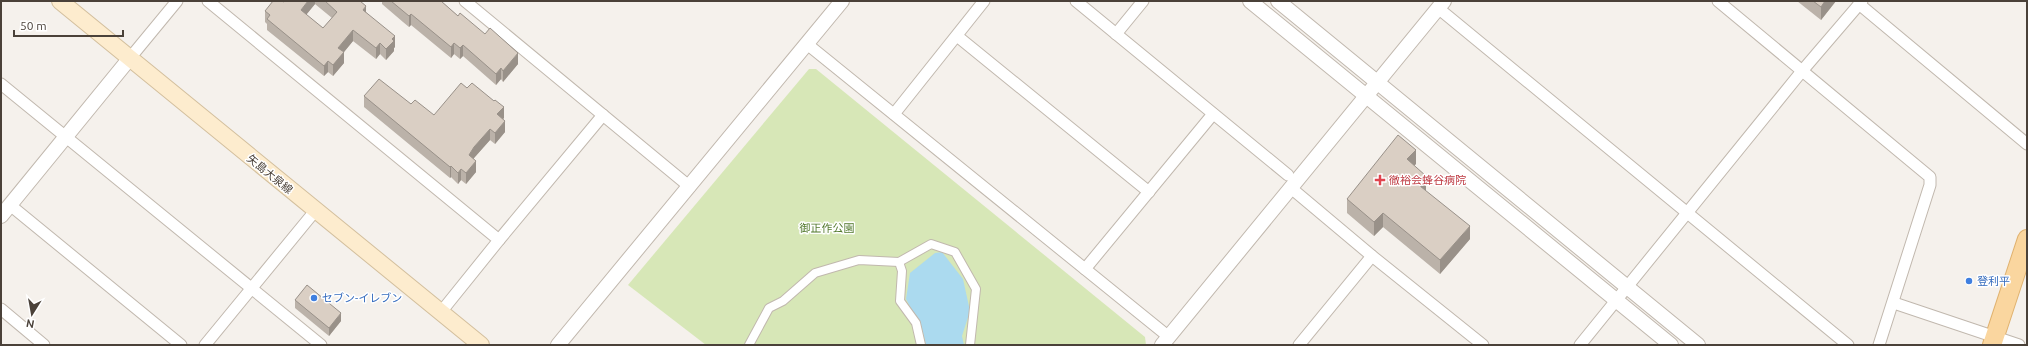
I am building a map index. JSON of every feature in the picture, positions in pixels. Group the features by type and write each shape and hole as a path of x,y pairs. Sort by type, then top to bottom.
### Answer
{"main road":[{"name":"矢島大泉線","path":"60,1 315,211 481,345"},
{"path":"1994,341 2027,239"}],"street":[{"path":"1,216 177,1"},
{"path":"208,1 499,240"},
{"path":"465,1 690,186"},
{"path":"558,345 842,1"},
{"path":"894,114 984,1"},
{"path":"1076,1 1213,114 1372,256 1483,345"},
{"path":"1116,34 1143,1"},
{"path":"1250,1 1671,345"},
{"path":"1278,1 1698,345"},
{"path":"1718,1 1930,177 1930,185 1894,303 1879,345"},
{"path":"1580,345 1802,71 1860,3 2027,144"},
{"path":"807,44 1085,269 1165,341 1289,182 1366,96 1441,5 1687,213 1848,345"},
{"path":"957,36 1149,192"},
{"path":"1,84 65,138 321,345"},
{"path":"1085,269 1213,114"},
{"path":"441,312 603,115"},
{"path":"10,205 181,345"},
{"path":"205,345 315,211"},
{"path":"749,345 769,308 783,300 815,273 859,260 899,262 931,244 955,252 976,289 970,345"},
{"path":"1299,345 1372,256"},
{"path":"899,262 902,271 900,301 916,323 920,345"},
{"path":"1894,303 1994,341 2019,345"},
{"path":"1,309 44,345"}],"green space":[{"name":"御正作公園","path":"809,69 816,69 1145,337 1146,345 706,345 628,285"}],"water":[{"path":"942,252 963,279 970,311 962,336 964,345 926,345 922,329 906,299 910,273 935,253"}],"building":[{"path":"273,1 308,1 301,10 323,28 337,12 325,1 360,1 366,6 363,10 395,36 392,39 394,41 386,49 380,43 376,48 353,30 338,48 344,52 333,65 328,61 324,66 267,19 270,15 265,11"},
{"path":"391,1 441,1 458,16 460,13 485,34 490,28 518,53 503,71 501,68 496,74 463,45 460,48 454,43 451,47 411,14 409,16"},
{"path":"1813,1 1825,1 1821,7"},
{"path":"379,79 411,104 415,100 434,115 461,83 467,88 472,83 504,107 497,114 505,121 495,133 490,129 474,147 469,155 476,161 466,173 461,169 458,173 364,96"},
{"path":"1398,135 1416,150 1407,159 1426,176 1420,186 1470,226 1440,260 1383,213 1374,222 1347,199"},
{"path":"307,285 341,313 329,328 295,300"}],"place":[{"name":"徹裕会蜂谷病院","path":"1380,180"},
{"name":"登利平","path":"1969,281"},
{"name":"セブン-イレブン","path":"314,298"}]}
